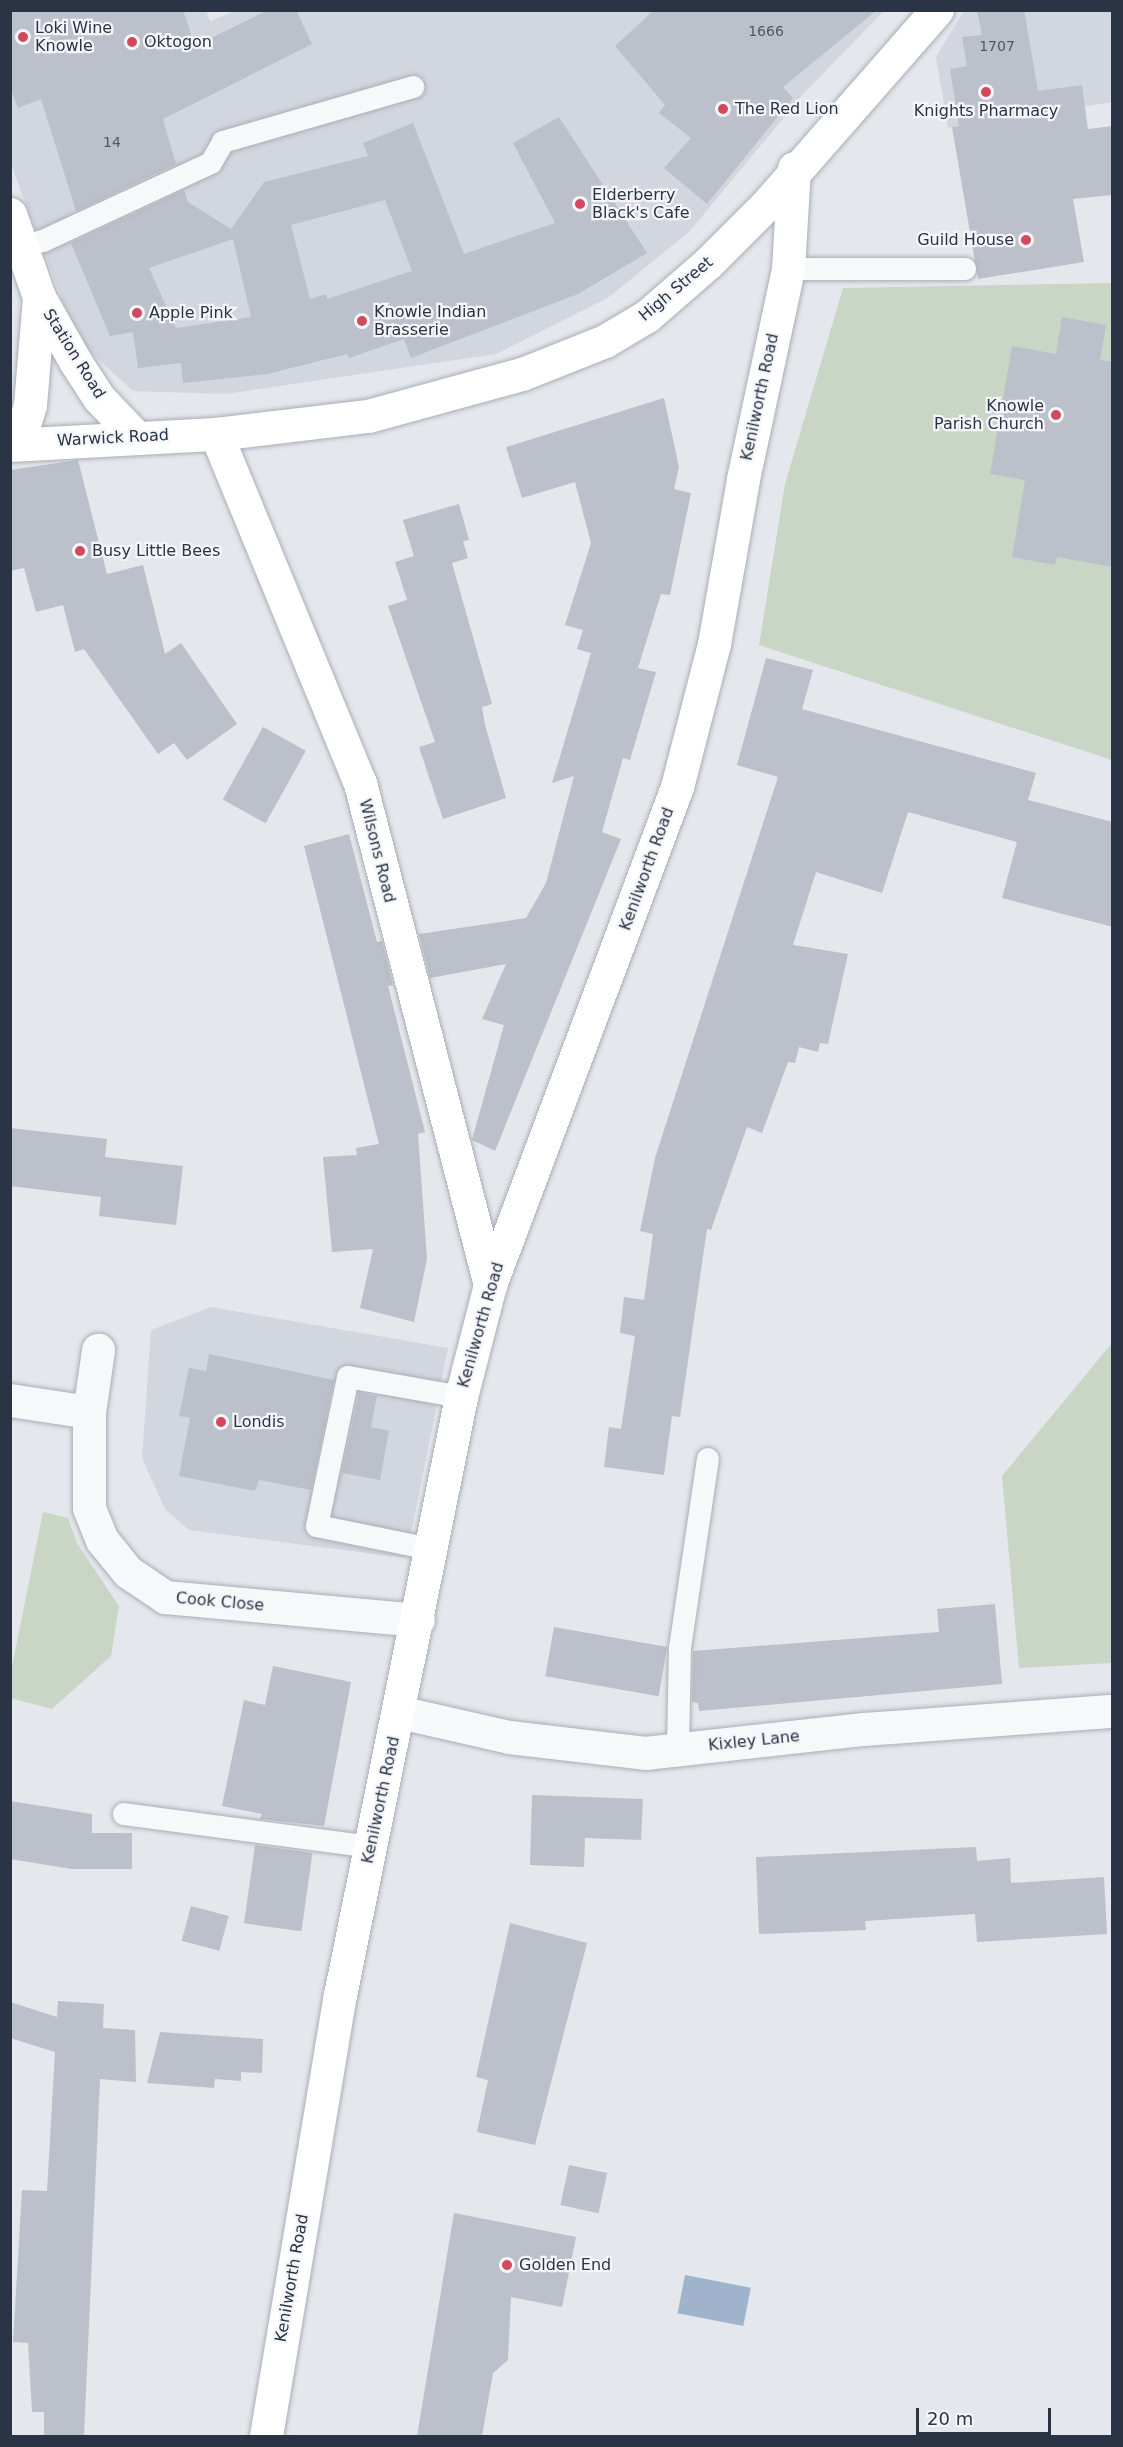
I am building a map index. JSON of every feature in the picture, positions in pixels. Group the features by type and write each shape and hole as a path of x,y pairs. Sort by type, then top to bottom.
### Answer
{"main road":[{"name":"High Street","path":"216,434 369,416 522,374 605,341 647,316 708,263 767,204 794,168 937,10"},
{"name":"Kenilworth Road","path":"266,2436 340,1995 418,1620 461,1397 490,1285 677,787 714,644 743,478 788,269 794,168"},
{"name":"Station Road","path":"15,229 39,297 99,398 135,436"},
{"name":"Station Road","path":"14,444 30,405 39,297"},
{"name":"Warwick Road","path":"14,444 135,436 216,434"},
{"name":"Wilsons Road","path":"216,434 360,783 490,1285"}],"street":[{"name":"Cook Close","path":"98,1350 90,1412 89,1508 102,1540 128,1572 165,1597 418,1620"},
{"path":"10,1400 90,1412"},
{"name":"Kixley Lane","path":"399,1712 582,1749 678,1749 1113,1711"}],"lane":[{"path":"15,229 211,163 223,142 412,87"},
{"path":"788,269 965,269"},
{"path":"430,1549 317,1526 348,1377 461,1397"},
{"path":"678,1749 680,1648 708,1459"},
{"path":"124,1814 371,1847"}],"shaded area":[{"path":"238,10 884,11 803,94 690,231 609,297 496,354 226,394 133,391 78,341 11,165 10,11 206,11 210,21"},
{"path":"964,11 1112,11 1112,102 948,128 936,57"},
{"path":"211,1307 448,1348 406,1558 189,1530 165,1509 142,1458 151,1330"}],"green space":[{"path":"1112,283 1112,760 759,645 785,484 843,288"},
{"path":"1112,1343 1112,1663 1019,1668 1002,1476"},
{"path":"43,1512 68,1518 77,1543 119,1606 111,1656 52,1709 10,1698 11,1672"}],"water":[{"path":"685,2275 751,2288 743,2326 678,2313"}],"building":[{"path":"10,10 183,10 195,46 268,10 296,10 312,44 163,119 176,164 76,211 41,99 18,108 10,87"},
{"name":"The Red Lion","path":"654,10 877,10 783,87 793,98 707,204 664,168 691,138 659,113 665,105 615,46"},
{"path":"977,10 1024,10 1038,91 1082,85 1088,129 1113,126 1113,195 1073,199 1084,262 978,279 952,127 959,126 950,69 967,66 962,37 982,35"},
{"path":"559,117 647,253 578,294 411,358 404,339 349,358 347,354 267,374 183,383 181,363 138,368 133,332 110,336 71,243 184,190 188,202 231,229 264,182 368,156 363,143 413,123 464,254 555,223 513,143","holes":["385,200 412,271 327,299 326,294 310,299 291,225","233,239 251,317 176,328 149,268"]},
{"name":"Knowle Parish Church","path":"1062,317 1106,325 1100,360 1113,362 1113,567 1057,557 1055,565 1012,557 1025,480 990,474 1012,346 1056,354"},
{"path":"664,398 679,467 674,489 691,493 670,595 661,594 638,668 656,672 630,760 623,758 602,832 621,839 495,1151 472,1140 504,1025 482,1019 506,964 430,978 419,934 526,918 546,883 574,776 552,783 591,653 577,649 583,630 565,625 591,543 575,482 522,498 506,447"},
{"path":"78,460 107,574 143,565 165,654 181,643 237,724 187,760 174,743 158,754 84,649 75,652 63,605 36,612 24,568 10,571 10,470"},
{"path":"459,504 469,540 463,541 468,558 452,563 492,704 482,707 506,798 443,819 419,747 435,742 388,606 407,600 395,562 414,556 403,520"},
{"path":"766,658 813,670 802,709 1036,773 1028,800 1113,822 1113,927 1002,898 1017,842 908,812 882,893 816,872 793,945 848,954 828,1044 820,1043 818,1052 799,1047 795,1063 788,1062 762,1133 747,1127 711,1230 707,1229 680,1417 672,1416 664,1475 604,1467 609,1427 621,1429 635,1336 620,1333 624,1297 644,1300 653,1234 640,1231 655,1158 778,777 737,765"},
{"path":"263,727 306,751 266,823 223,800"},
{"path":"349,834 377,942 382,941 393,985 388,986 425,1132 418,1134 427,1259 414,1322 360,1308 373,1249 332,1252 323,1157 357,1155 356,1148 379,1144 304,846"},
{"path":"10,1128 107,1139 105,1157 183,1166 176,1225 99,1216 101,1197 10,1186"},
{"path":"209,1354 334,1380 311,1490 259,1480 255,1491 179,1476 190,1418 179,1416 189,1368 206,1371"},
{"path":"359,1393 377,1396 371,1427 389,1431 380,1480 342,1473"},
{"path":"995,1604 1002,1684 699,1711 698,1703 692,1702 693,1651 939,1632 937,1609"},
{"path":"554,1627 667,1647 659,1696 545,1676"},
{"path":"273,1666 351,1682 324,1826 260,1819 262,1814 222,1806 244,1700 265,1705"},
{"path":"532,1795 643,1799 641,1840 585,1838 584,1867 530,1865"},
{"path":"10,1801 92,1814 92,1833 132,1833 132,1869 72,1869 10,1859"},
{"path":"255,1845 312,1853 301,1931 244,1923"},
{"path":"976,1847 977,1861 1010,1858 1011,1883 1104,1877 1107,1934 977,1942 975,1914 865,1921 866,1930 759,1934 756,1857"},
{"path":"191,1906 229,1916 219,1951 182,1941"},
{"path":"510,1923 587,1943 535,2145 477,2132 488,2080 476,2077"},
{"path":"58,2001 104,2004 103,2028 135,2030 136,2082 100,2079 84,2436 44,2436 44,2412 32,2412 28,2343 13,2342 22,2190 47,2191 55,2052 10,2038 10,2002 57,2017"},
{"path":"160,2032 263,2039 262,2073 241,2072 241,2081 215,2079 214,2088 147,2083"},
{"path":"569,2165 607,2173 599,2213 560,2205"},
{"path":"454,2213 576,2237 562,2307 511,2297 508,2360 493,2373 482,2436 417,2436"}],"place":[{"name":"Loki Wine Knowle","path":"23,37"},
{"name":"Oktogon","path":"132,42"},
{"name":"Knights Pharmacy","path":"986,92"},
{"name":"The Red Lion","path":"723,109"},
{"name":"Elderberry Black's Cafe","path":"580,204"},
{"name":"Guild House","path":"1026,240"},
{"name":"Apple Pink","path":"137,313"},
{"name":"Knowle Indian Brasserie","path":"362,321"},
{"name":"Knowle Parish Church","path":"1056,415"},
{"name":"Busy Little Bees","path":"80,551"},
{"name":"Londis","path":"221,1422"},
{"name":"Golden End","path":"507,2265"}]}
